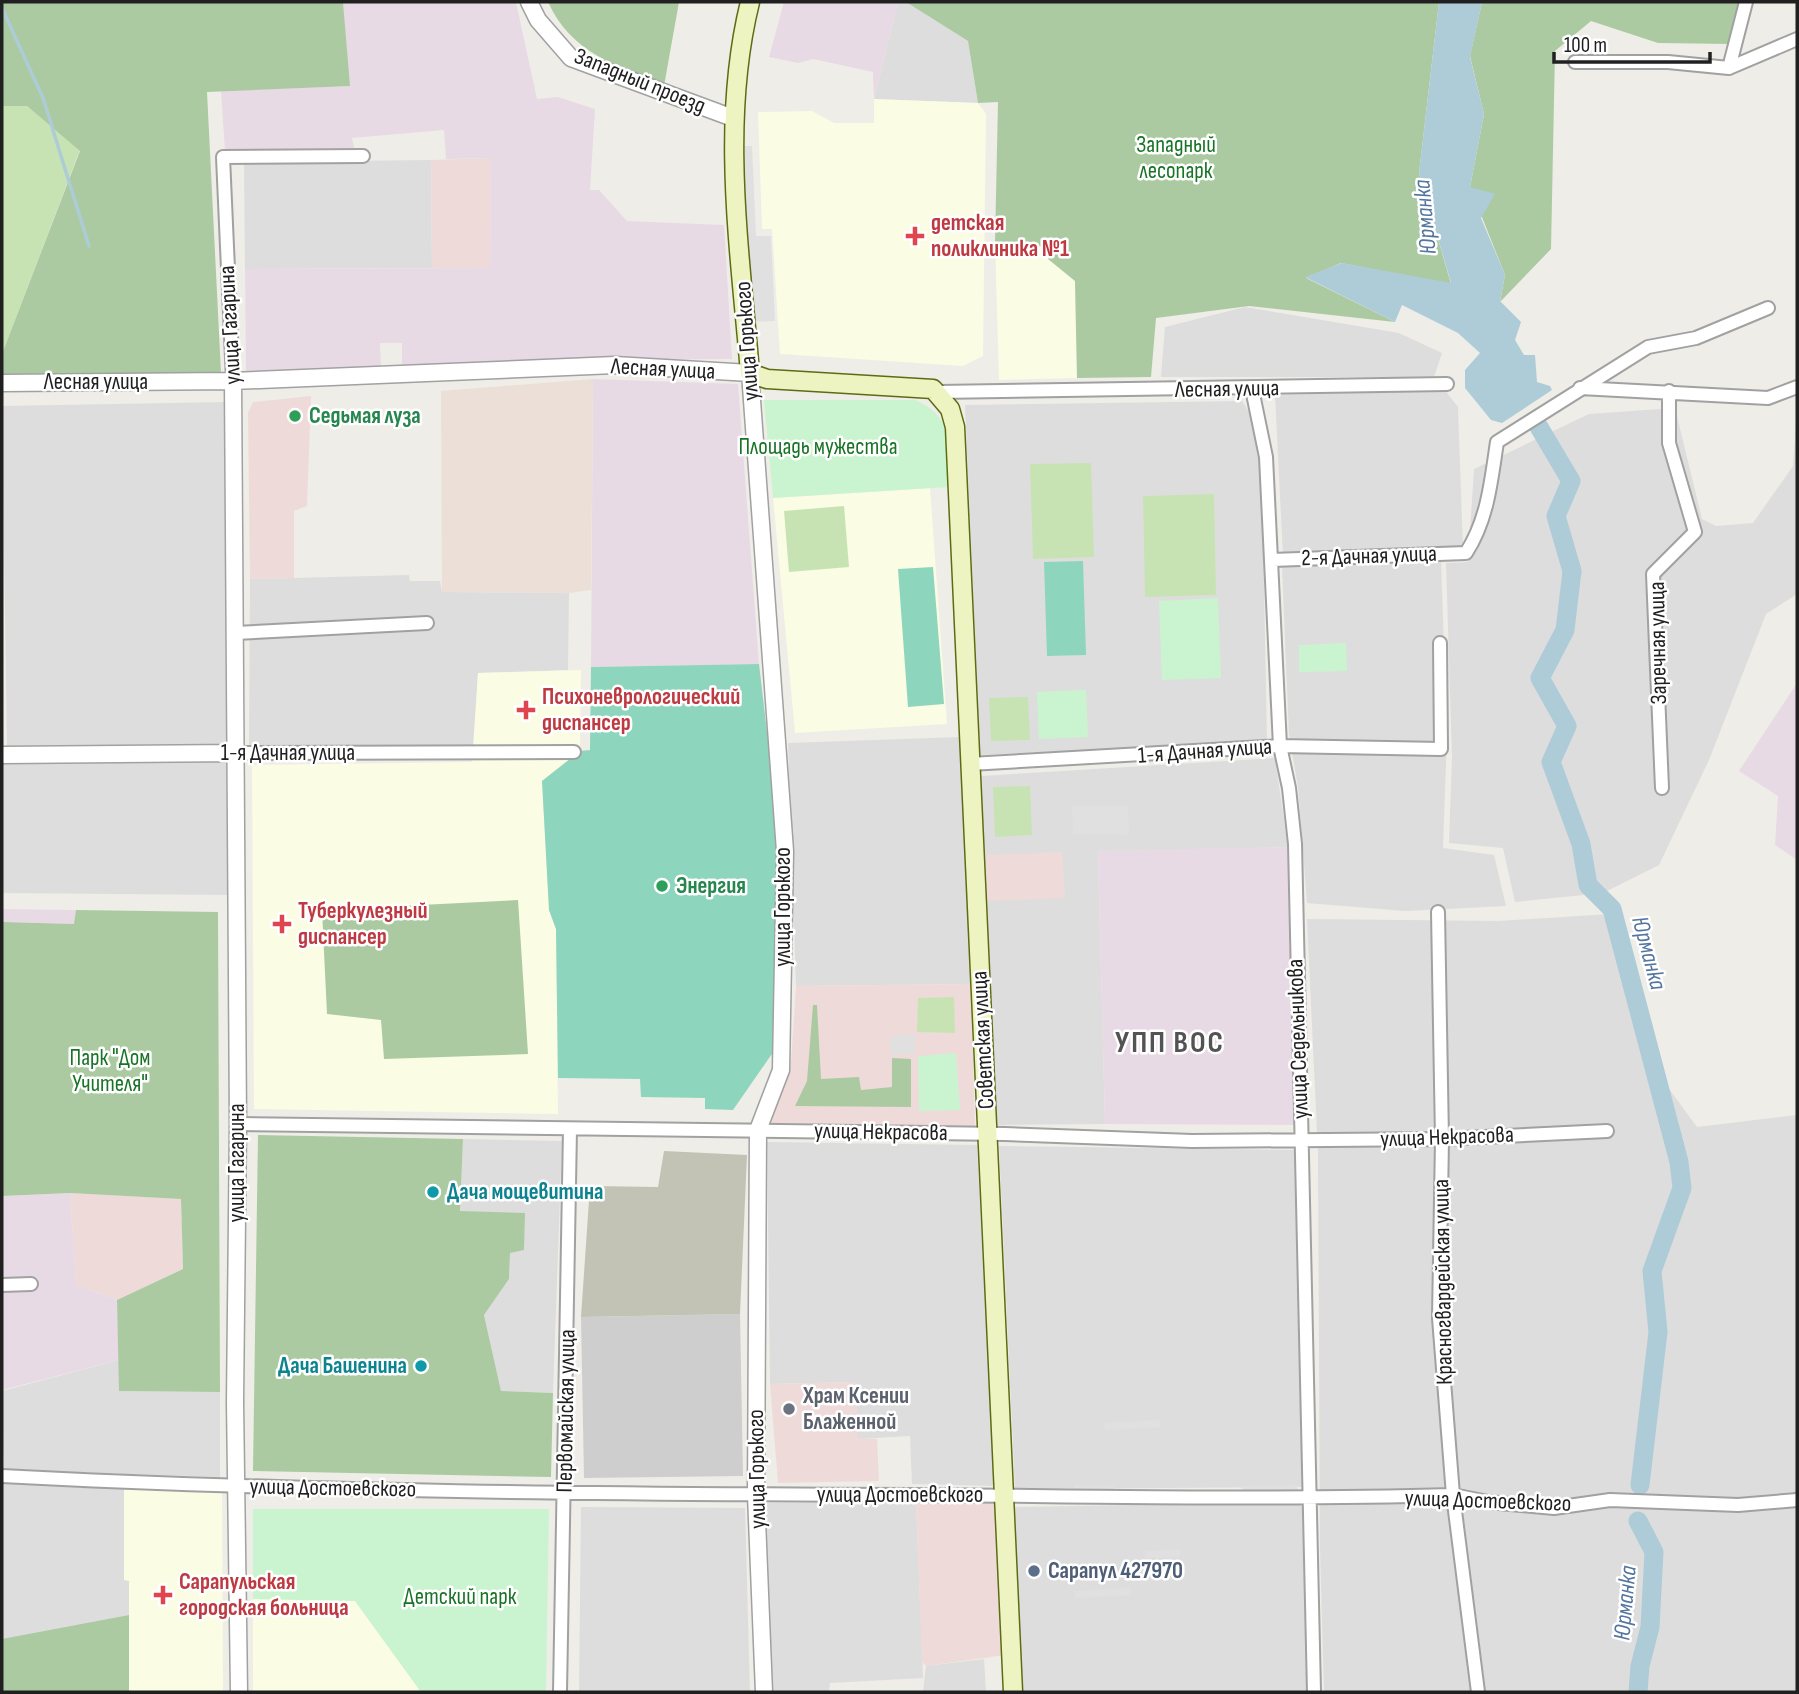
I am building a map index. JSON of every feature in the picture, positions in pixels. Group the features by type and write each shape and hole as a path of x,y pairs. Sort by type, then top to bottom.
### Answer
{"main road":[{"name":"улица Горького","path":"750,2 741,39 733,118 750,373"},
{"name":"Лесная улица","path":"750,373 767,379 933,388 938,392"},
{"name":"Советская улица","path":"938,392 950,409 955,427 1013,1692"}],"street":[{"name":"Западный проезд","path":"529,2 538,20 571,58 733,118"},
{"path":"1728,68 1746,2"},
{"path":"1574,62 1668,62 1728,68 1797,39"},
{"name":"улица Гагарина","path":"239,1692 235,1485 238,1124 233,381 223,157 363,156"},
{"path":"1580,388 1648,347 1696,338 1768,308"},
{"name":"Лесная улица","path":"2,383 233,381 615,365 750,373"},
{"name":"улица Горького","path":"750,373 785,851 781,1070 758,1130 756,1495 764,1692"},
{"name":"Лесная улица","path":"938,392 1447,384"},
{"path":"1580,388 1768,398 1797,387"},
{"name":"2-я Дачная улица","path":"1272,560 1466,553 1478,534 1488,502 1497,442 1580,388"},
{"name":"улица Седельникова","path":"1252,389 1266,457 1280,746 1289,788 1295,844 1314,1692"},
{"name":"Заречная улица","path":"1662,788 1653,574 1695,532 1669,443 1669,391"},
{"path":"235,633 427,623"},
{"name":"1-я Дачная улица","path":"970,764 1280,746 1441,749 1440,643"},
{"name":"1-я Дачная улица","path":"2,755 574,752"},
{"name":"Красногвардейская улица","path":"1438,912 1442,1139 1439,1318 1453,1495 1478,1692"},
{"name":"улица Некрасова","path":"238,1124 758,1130 1301,1141 1442,1139 1607,1130"},
{"name":"Первомайская улица","path":"561,1692 570,1129"},
{"path":"2,1285 31,1284"},
{"name":"улица Достоевского","path":"2,1476 565,1493 1310,1499 1453,1495 1488,1502 1554,1507 1610,1500 1738,1505 1797,1500"}],"shaded area":[{"path":"343,2 516,2 537,99 558,97 595,109 590,190 599,190 627,221 724,225 732,359 561,360 402,366 402,343 380,343 381,368 246,371 245,269 490,268 491,158 446,159 444,130 352,138 354,148 225,151 221,91 349,86"},
{"path":"784,2 898,2 874,99 873,72 813,59 798,63 769,57"},
{"path":"898,2 906,2 968,41 978,103 874,99"},
{"path":"874,99 978,103 986,114 983,356 963,366 780,354 772,229 762,229 758,112 812,111 834,123 874,123"},
{"path":"743,146 752,146 756,236 771,236 775,321 751,322"},
{"path":"491,158 490,268 432,268 431,160"},
{"path":"431,160 432,268 245,269 244,162"},
{"path":"995,243 1048,247 1049,259 1075,281 1077,378 999,380"},
{"path":"1245,307 1399,333 1442,353 1434,377 1161,377 1165,327"},
{"path":"593,379 738,384 759,664 591,667"},
{"path":"593,379 591,590 569,593 442,592 441,391"},
{"path":"1445,390 1458,407 1463,548 1283,556 1275,395"},
{"path":"311,396 307,506 294,511 294,578 250,579 248,413 253,402"},
{"path":"1242,401 1261,430 1267,741 980,755 965,405"},
{"path":"225,402 228,746 7,749 2,406"},
{"path":"1675,408 1702,519 1716,526 1753,523 1793,466 1797,408 1797,594 1766,614 1709,760 1659,865 1603,893 1515,902 1503,848 1449,843 1452,757 1446,563 1468,562 1474,469 1589,414"},
{"path":"930,488 947,724 795,733 773,498"},
{"path":"1441,560 1447,737 1443,848 1494,855 1506,906 1405,911 1307,903 1298,787 1289,735 1282,567"},
{"path":"409,575 410,581 440,581 442,592 569,593 568,670 478,673 474,748 249,747 250,579"},
{"path":"581,670 580,751 542,781 549,910 556,929 558,1114 254,1109 252,765 472,762 478,673"},
{"path":"1797,683 1797,860 1775,845 1778,796 1739,771"},
{"path":"960,737 971,984 796,986 788,743"},
{"path":"1275,758 1288,847 1098,852 1105,1124 996,1125 981,776"},
{"path":"2,762 228,762 229,895 2,893"},
{"path":"1072,806 1128,806 1129,835 1073,834"},
{"path":"1288,847 1297,1125 1105,1124 1098,851"},
{"path":"1062,852 1065,898 986,901 984,855"},
{"path":"2,909 76,910 75,924 2,922"},
{"path":"1610,914 1650,1063 1697,1127 1797,1115 1797,1692 1324,1692 1320,1548 1318,1153 1307,919 1498,921"},
{"path":"971,984 975,1126 771,1123 791,1063 796,986"},
{"path":"915,1034 915,1054 891,1054 890,1037"},
{"path":"463,1139 562,1141 553,1393 501,1391 484,1315 509,1279 510,1253 460,1211"},
{"path":"767,1142 977,1145 994,1486 912,1484 910,1436 857,1439 856,1382 770,1384"},
{"path":"999,1146 1295,1150 1302,1487 1015,1489"},
{"path":"664,1151 747,1155 740,1314 581,1317 590,1186 658,1187"},
{"path":"70,1193 181,1199 183,1269 117,1300 76,1285"},
{"path":"70,1193 76,1285 117,1300 119,1360 2,1390 2,1196"},
{"path":"740,1314 743,1476 584,1478 581,1317"},
{"path":"119,1360 120,1391 220,1392 220,1477 4,1470 2,1391"},
{"path":"857,1382 857,1438 877,1439 879,1481 778,1483 770,1384"},
{"path":"1160,1420 1161,1427 1105,1430 1104,1423"},
{"path":"2,1482 124,1489 124,1580 129,1580 129,1615 2,1640"},
{"path":"1074,1485 1114,1486 1114,1493 1074,1493"},
{"path":"1297,1485 1298,1492 1242,1493 1242,1486"},
{"path":"222,1487 223,1692 129,1692 129,1581 124,1580 124,1489"},
{"path":"997,1500 1005,1655 926,1666 922,1662 916,1502"},
{"path":"916,1502 923,1678 830,1683 829,1692 772,1692 765,1503"},
{"path":"1302,1502 1307,1692 1023,1692 1012,1507"},
{"path":"581,1507 745,1508 750,1692 579,1692"},
{"path":"1180,1549 1180,1557 1145,1558 1145,1551"},
{"path":"1131,1588 1131,1595 1075,1598 1075,1591"},
{"path":"253,1599 355,1601 421,1692 253,1692"},
{"path":"984,1659 986,1692 923,1692 926,1666"}],"green space":[{"path":"2,2 343,2 350,86 207,92 221,373 2,374 2,354 80,151 27,106 2,106"},
{"path":"548,2 679,2 664,86 612,63 582,46 558,20"},
{"name":"Западный лесопарк","path":"906,2 1439,2 1419,173 1451,284 1341,263 1306,278 1395,322 1249,306 1156,318 1151,377 1077,378 1075,281 1048,259 1048,247 995,243 998,102 978,103 968,41"},
{"path":"1482,2 1743,2 1732,44 1658,43 1591,21 1555,51 1551,249 1500,302 1505,275 1470,187 1484,114 1470,56"},
{"path":"2,106 27,106 80,150 2,354"},
{"name":"Площадь мужества","path":"764,400 915,400 928,407 944,425 949,447 949,487 773,498"},
{"path":"1091,463 1094,557 1033,559 1030,464"},
{"path":"1214,494 1216,595 1145,597 1143,496"},
{"path":"844,506 849,567 789,572 784,511"},
{"path":"1083,561 1086,655 1047,656 1044,562"},
{"path":"933,567 944,704 908,707 898,569"},
{"path":"1218,598 1221,678 1162,680 1159,601"},
{"path":"1346,643 1347,671 1299,672 1299,645"},
{"name":"Энергия","path":"759,664 776,809 776,1048 733,1110 705,1109 705,1098 641,1097 640,1079 558,1078 556,929 549,910 542,781 580,751 590,750 591,667"},
{"path":"1086,690 1088,737 1039,739 1037,692"},
{"path":"1028,697 1030,740 991,741 989,698"},
{"path":"1030,786 1032,835 995,837 993,787"},
{"path":"518,900 528,1054 384,1059 381,1020 327,1014 322,910"},
{"name":"Парк \"Дом Учителя\"","path":"76,910 218,912 220,1392 119,1391 117,1300 183,1269 181,1199 70,1193 2,1196 2,922 74,924"},
{"path":"954,997 955,1033 917,1032 918,998"},
{"path":"813,1005 817,1005 821,1079 859,1077 861,1090 892,1087 892,1058 911,1059 911,1107 795,1106 807,1081"},
{"path":"956,1053 960,1110 919,1111 918,1056"},
{"path":"258,1135 463,1139 460,1211 525,1213 524,1250 510,1253 509,1279 484,1315 501,1391 553,1393 551,1477 253,1471"},
{"name":"Детский парк","path":"253,1509 549,1509 546,1692 421,1692 355,1601 253,1599"},
{"path":"129,1615 129,1692 2,1692 2,1639"}],"water":[{"path":"1439,2 1482,2 1470,57 1484,114 1470,187 1495,194 1481,218 1505,275 1500,301 1521,322 1515,340 1524,355 1535,355 1537,382 1550,386 1552,390 1502,423 1491,420 1465,388 1465,370 1480,353 1458,333 1402,305 1395,322 1305,277 1342,263 1451,283 1419,173"}],"waterway":[{"path":"2,8 43,98 89,246"},
{"name":"Юрманка","path":"1539,427 1571,481 1556,516 1572,571 1565,630 1540,678 1567,726 1551,762 1581,844 1588,885 1612,909 1679,1162 1682,1188 1652,1271 1658,1332 1640,1485"},
{"name":"Юрманка","path":"1638,1521 1654,1552 1650,1627 1640,1666 1638,1692"}],"place":[{"name":"детская поликлиника №1","path":"915,236"},
{"name":"Седьмая луза","path":"295,416"},
{"name":"Психоневрологический диспансер","path":"526,710"},
{"name":"Энергия","path":"662,886"},
{"name":"Туберкулезный диспансер","path":"282,924"},
{"name":"Дача мощевитина","path":"433,1192"},
{"name":"Дача Башенина","path":"421,1366"},
{"name":"Храм Ксении Блаженной","path":"789,1409"},
{"name":"Сарапул 427970","path":"1034,1571"},
{"name":"Сарапульская городская больница","path":"163,1595"}],"district":[{"name":"УПП ВОС","path":"1170,1043"}]}
